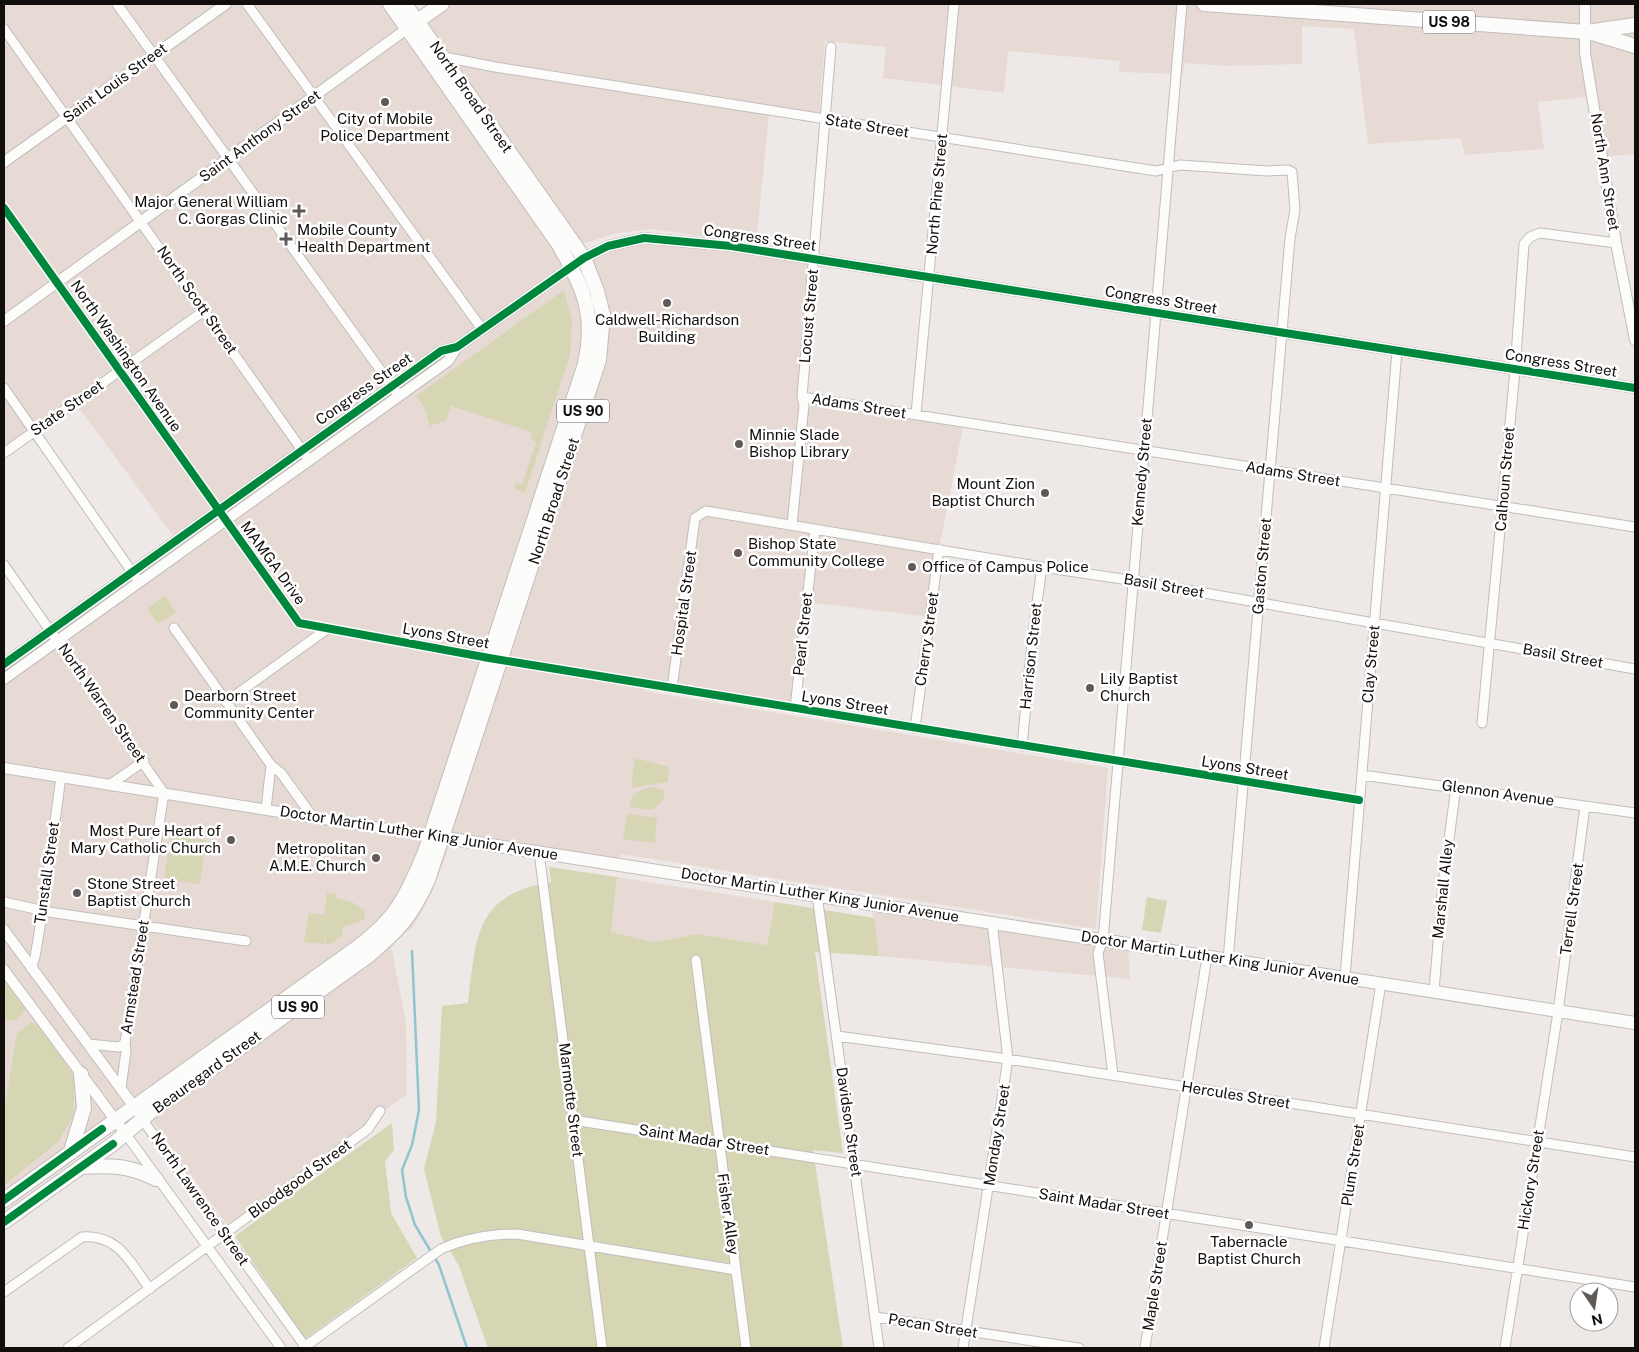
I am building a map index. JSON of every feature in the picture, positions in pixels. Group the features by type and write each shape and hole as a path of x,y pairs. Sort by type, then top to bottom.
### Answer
{"main road":[{"name":"North Broad Street","path":"390,4 444,57 584,258 597,291 603,315 599,360 495,659 437,836"},
{"name":"North Broad Street","path":"405,4 413,25 572,267 586,299 589,320 589,347 495,659"},
{"name":"Saint Anthony Street","path":"413,25 442,4"},
{"name":"US 98","path":"1204,4 1330,9 1586,32 1635,25"},
{"path":"1586,32 1635,46"},
{"name":"Doctor Martin Luther King Junior Avenue","path":"437,836 1635,1023"},
{"name":"Beauregard Street","path":"4,1200 115,1120 138,1113 373,936 392,918 408,894 437,836"},
{"path":"71,1151 84,1108 81,1074"},
{"name":"Beauregard Street","path":"4,1222 125,1134 138,1113"},
{"path":"80,1167 120,1166 137,1169 156,1179"}],"street":[{"path":"117,4 399,396"},
{"name":"Saint Louis Street","path":"4,162 226,4"},
{"path":"246,4 482,329"},
{"name":"North Pine Street","path":"916,414 954,4"},
{"name":"Kennedy Street","path":"1113,1076 1098,953 1103,940 1182,4"},
{"name":"North Ann Street","path":"1585,4 1585,52 1616,243 1635,340"},
{"name":"Saint Anthony Street","path":"4,321 413,25"},
{"name":"North Scott Street","path":"4,29 309,460"},
{"name":"Locust Street","path":"792,525 804,405 802,397 831,47"},
{"name":"State Street","path":"444,57 1156,171 1180,165 1267,171 1288,170 1292,172"},
{"name":"Gaston Street","path":"1228,960 1245,782 1290,238 1295,210 1292,172"},
{"name":"North Washington Avenue","path":"4,208 225,520"},
{"name":"Calhoun Street","path":"1482,723 1515,370 1524,244 1530,237 1540,233 1616,243"},
{"name":"Congress Street","path":"4,664 441,351 457,346 584,258 608,246 644,238 731,246 1635,388"},
{"name":"State Street","path":"4,453 204,311"},
{"name":"Congress Street","path":"4,679 448,361 457,346"},
{"name":"Clay Street","path":"1344,977 1397,351"},
{"path":"4,388 139,582"},
{"name":"Adams Street","path":"802,397 1144,452 1635,527"},
{"name":"Basil Street","path":"695,518 706,511 1042,567 1132,580 1635,668"},
{"name":"Hospital Street","path":"672,688 695,518"},
{"name":"MAMGA Drive","path":"225,520 299,623 327,629"},
{"name":"Pearl Street","path":"795,708 815,529"},
{"name":"Cherry Street","path":"915,728 940,550"},
{"name":"North Warren Street","path":"4,565 144,761 164,793"},
{"name":"Harrison Street","path":"1022,746 1033,632 1042,567"},
{"path":"174,628 271,765 281,774 312,816"},
{"path":"226,702 327,629"},
{"name":"Lyons Street","path":"327,629 495,659 1359,800"},
{"path":"111,784 144,761"},
{"path":"266,809 271,765"},
{"name":"Doctor Martin Luther King Junior Avenue","path":"4,768 437,836"},
{"name":"Glennon Avenue","path":"1362,774 1635,813"},
{"name":"Tunstall Street","path":"31,968 35,957 43,909 61,776"},
{"name":"Marshall Alley","path":"1434,991 1443,883 1456,787"},
{"name":"Armstead Street","path":"121,1088 126,1051 125,1043 164,793"},
{"name":"Terrell Street","path":"1558,1012 1585,806"},
{"name":"Marmotte Street","path":"539,852 602,1348"},
{"name":"Davidson Street","path":"817,895 879,1348"},
{"path":"4,902 43,909 49,912 246,941"},
{"name":"Monday Street","path":"963,1348 1008,1059 992,922"},
{"name":"North Lawrence Street","path":"4,930 121,1088 305,1348"},
{"name":"Maple Street","path":"1145,1348 1207,957"},
{"name":"Fisher Alley","path":"696,960 746,1348"},
{"name":"North Lawrence Street","path":"4,970 281,1348"},
{"name":"Plum Street","path":"1324,1348 1381,983"},
{"name":"Hickory Street","path":"1505,1348 1558,1012"},
{"name":"Hercules Street","path":"837,1036 1008,1059 1635,1158"},
{"name":"Armstead Street","path":"88,1044 119,1047 125,1043"},
{"name":"Bloodgood Street","path":"68,1348 368,1128 380,1111"},
{"name":"Saint Madar Street","path":"573,1120 1516,1270 1635,1287"},
{"path":"305,1348 427,1258 441,1249 460,1241 499,1234 517,1234 736,1270"},
{"path":"4,1292 82,1237 96,1236 108,1240 120,1249 150,1289"},
{"name":"Pecan Street","path":"876,1317 1079,1348"}],"shaded area":[{"path":"4,4 414,4 424,22 450,4 1635,4 1635,154 1597,157 1588,97 1538,102 1544,149 1465,155 1461,138 1368,144 1354,29 1302,26 1302,64 1228,66 1184,63 1183,74 1119,72 1120,61 1008,51 1004,93 883,78 886,47 825,41 819,114 770,105 756,244 652,229 617,233 582,244 588,256 644,238 813,259 802,397 964,422 939,549 930,617 807,602 795,708 645,684 644,691 1108,768 1096,929 620,854 618,864 452,839 433,889 414,926 391,945 406,1023 407,1094 227,1225 144,1110 4,1211 4,666 180,545 77,405 4,457"},
{"path":"617,877 775,902 767,945 698,934 653,942 611,932"},
{"path":"872,908 1128,947 1130,979 879,956"}],"green space":[{"path":"564,290 572,321 570,355 525,493 514,488 517,483 522,485 536,442 530,439 532,432 451,406 446,421 430,426 424,407 416,396"},
{"path":"165,596 176,612 158,624 147,609"},
{"path":"635,758 669,767 668,782 631,788"},
{"path":"652,787 663,790 665,794 659,805 652,810 630,807 633,795"},
{"path":"627,814 657,818 655,843 623,839"},
{"path":"171,835 206,840 200,884 164,879"},
{"path":"549,867 617,877 611,932 653,942 698,934 767,945 775,902 874,918 879,956 815,952 843,1153 813,1150 843,1348 488,1348 459,1266 441,1236 424,1169 436,1122 442,1006 468,1003 477,940 484,923 493,909 507,897 526,888 551,882"},
{"path":"327,893 336,894 336,898 352,902 365,911 364,920 343,927 342,936 329,945 325,944 328,915 324,944 304,942 309,913 324,915"},
{"path":"1147,897 1167,901 1161,933 1142,930"},
{"path":"4,981 26,1010 14,1021 4,1019"},
{"path":"31,1022 38,1025 75,1077 73,1117 58,1142 6,1184 4,1183 4,1111 17,1033"},
{"path":"392,1123 394,1150 385,1161 391,1213 417,1258 305,1339 235,1236"}],"waterway":[{"path":"412,951 419,1110 412,1145 402,1170 406,1197 415,1225 439,1265 467,1348"}],"cycle path":[{"path":"4,208 299,623 489,658 1359,800"},
{"path":"4,664 441,351 457,347 584,258 608,246 644,238 731,246 1635,388"},
{"path":"4,1200 102,1129"},
{"path":"4,1222 113,1144"}],"place":[{"name":"City of Mobile Police Department","path":"385,102"},
{"name":"Major General William C. Gorgas Clinic","path":"299,211"},
{"name":"Mobile County Health Department","path":"286,239"},
{"name":"Caldwell-Richardson Building","path":"667,303"},
{"name":"Minnie Slade Bishop Library","path":"739,444"},
{"name":"Mount Zion Baptist Church","path":"1045,493"},
{"name":"Bishop State Community College","path":"738,553"},
{"name":"Office of Campus Police","path":"912,567"},
{"name":"Lily Baptist Church","path":"1090,688"},
{"name":"Dearborn Street Community Center","path":"174,705"},
{"name":"Most Pure Heart of Mary Catholic Church","path":"231,840"},
{"name":"Metropolitan A.M.E. Church","path":"376,858"},
{"name":"Stone Street Baptist Church","path":"77,893"},
{"name":"Tabernacle Baptist Church","path":"1249,1225"}]}
